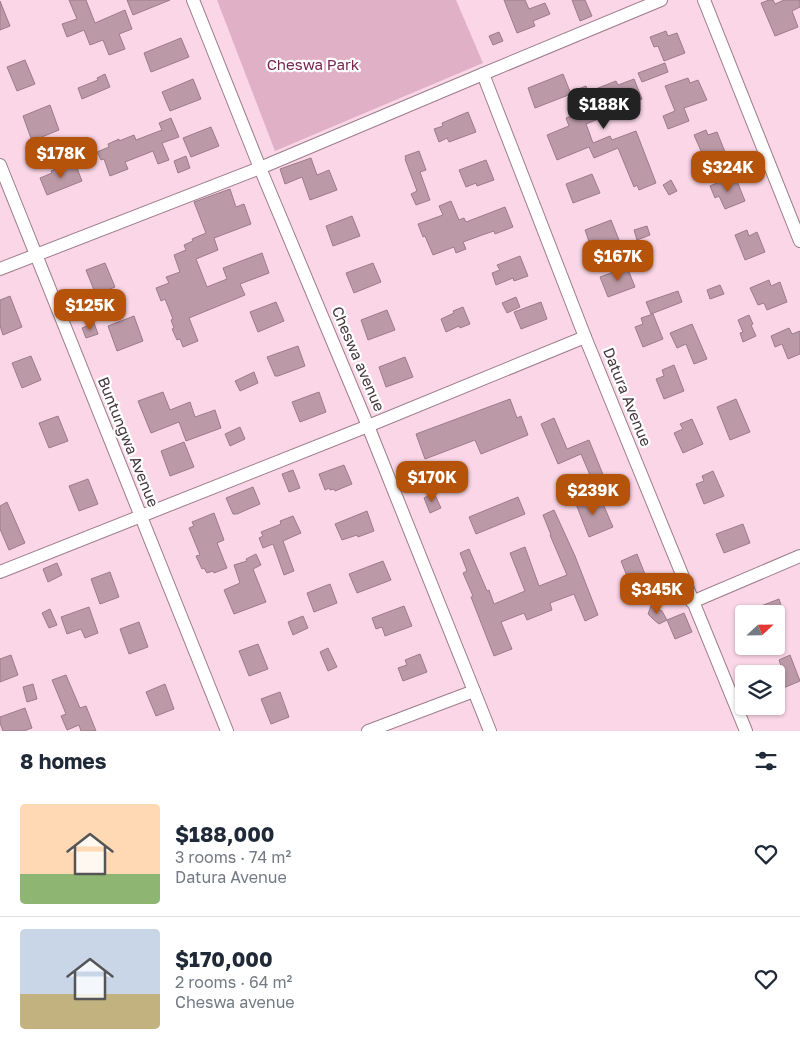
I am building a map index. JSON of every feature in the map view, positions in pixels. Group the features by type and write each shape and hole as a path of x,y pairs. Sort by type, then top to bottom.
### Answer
{"street":[{"name":"Cheswa avenue","path":"193,0 260,168 368,426 490,731"},
{"path":"0,269 260,168 662,0"},
{"path":"704,0 800,241"},
{"name":"Datura Avenue","path":"483,74 585,337 746,731"},
{"name":"Buntungwa Avenue","path":"0,165 227,731"},
{"path":"0,572 368,426 585,337"},
{"path":"692,602 800,556"},
{"path":"368,731 474,692"}],"green space":[{"name":"Cheswa Park","path":"217,0 456,0 483,63 275,151"}],"building":[{"path":"69,0 86,0 95,23 125,10 132,29 119,34 125,49 109,55 103,40 90,45 84,30 67,37 62,24 77,19"},
{"path":"127,0 170,0 133,15"},
{"path":"504,0 525,0 529,9 545,3 550,14 533,21 535,26 517,33"},
{"path":"572,0 585,0 592,16 580,21"},
{"path":"773,0 775,4 784,0 800,0 800,7 792,11 798,27 775,36 761,3"},
{"path":"0,1 10,26 0,30"},
{"path":"666,31 668,36 677,33 685,53 664,61 658,46 654,47 650,37"},
{"path":"499,32 503,41 493,45 489,36"},
{"path":"181,38 189,57 151,72 144,53"},
{"path":"25,60 35,84 17,91 7,67"},
{"path":"665,63 668,72 642,82 638,73"},
{"path":"105,74 110,87 82,99 78,88 98,80 97,78"},
{"path":"563,74 571,94 535,108 528,88"},
{"path":"688,78 690,83 698,80 707,100 684,108 689,121 668,129 663,116 675,111 665,86"},
{"path":"193,79 201,99 170,111 162,92"},
{"path":"634,79 642,99 586,124 593,143 610,136 612,140 636,131 656,183 639,190 637,185 634,187 618,148 594,158 589,147 557,160 547,135 569,126 566,118 581,112 573,91 586,86 588,92 616,81 618,85"},
{"path":"50,105 59,130 32,141 23,116"},
{"path":"468,112 476,132 449,142 447,138 439,142 434,129 443,126 442,123"},
{"path":"171,118 179,137 162,143 169,160 158,164 153,151 125,162 128,169 110,176 104,159 101,160 97,152 109,147 108,144 119,139 119,141 134,135 136,140 162,130 159,123"},
{"path":"211,127 219,146 191,157 183,138"},
{"path":"706,130 708,135 717,132 725,152 705,160 694,135"},
{"path":"419,151 426,170 420,172 430,200 416,205 411,194 417,191 405,156"},
{"path":"186,156 190,168 178,173 174,161"},
{"path":"311,158 317,175 329,170 337,190 310,200 302,177 285,184 280,169"},
{"path":"486,160 494,180 477,186 476,183 466,187 459,170"},
{"path":"75,163 82,181 47,195 40,178 65,165 66,167"},
{"path":"592,174 600,193 573,203 566,184"},
{"path":"726,179 728,185 737,181 745,201 725,209 719,196 715,198 710,186"},
{"path":"671,180 677,191 669,195 663,185"},
{"path":"230,189 236,207 244,204 251,224 214,238 218,250 196,259 207,287 227,279 223,268 262,253 269,273 240,284 245,295 189,318 198,341 183,347 180,339 177,340 172,329 174,328 171,320 173,319 165,299 161,301 156,288 169,283 166,277 180,272 174,255 186,250 184,245 193,241 192,239 206,233 194,202"},
{"path":"451,201 459,220 464,218 466,222 505,207 513,227 495,234 494,231 463,242 466,249 456,253 454,247 433,255 418,224 443,215 439,206"},
{"path":"352,216 360,236 333,246 326,226"},
{"path":"611,220 619,240 592,250 585,230"},
{"path":"647,226 650,235 637,240 634,230"},
{"path":"747,230 749,236 757,232 765,252 745,260 735,235"},
{"path":"520,256 528,276 514,281 513,278 496,285 492,273 500,270 497,265"},
{"path":"105,263 115,287 96,295 86,270"},
{"path":"373,263 381,282 354,293 346,273"},
{"path":"627,267 635,287 608,297 600,277"},
{"path":"769,280 771,286 780,282 787,302 767,310 764,303 758,305 750,288"},
{"path":"720,285 724,294 710,299 707,290"},
{"path":"678,291 682,302 651,314 646,302"},
{"path":"10,296 22,327 3,335 0,326 0,300"},
{"path":"516,297 520,307 507,313 502,303"},
{"path":"276,302 284,321 258,332 250,312"},
{"path":"541,302 547,319 521,329 514,312"},
{"path":"463,307 470,324 460,328 459,326 446,332 441,319"},
{"path":"387,310 395,330 368,340 361,320"},
{"path":"653,314 663,339 643,347 635,327 643,324 641,318"},
{"path":"749,315 756,336 743,342 740,333 743,332 738,320"},
{"path":"134,316 143,341 117,351 108,326"},
{"path":"94,323 98,334 86,338 82,328"},
{"path":"692,324 707,359 694,364 686,344 677,348 670,333"},
{"path":"789,328 792,334 800,331 800,354 788,359 782,344 775,347 771,336"},
{"path":"298,346 305,366 275,376 267,357"},
{"path":"31,356 41,380 22,388 12,363"},
{"path":"405,357 413,377 386,387 379,367"},
{"path":"674,365 684,391 664,399 656,379 664,376 662,370"},
{"path":"254,372 258,383 240,391 235,381"},
{"path":"163,392 170,410 190,402 195,417 215,410 221,428 186,441 179,422 151,433 138,401"},
{"path":"319,392 326,412 300,422 292,402"},
{"path":"510,399 517,418 521,416 528,435 481,454 475,440 425,459 416,434"},
{"path":"736,399 750,432 730,440 717,407"},
{"path":"58,416 68,441 49,448 39,423"},
{"path":"554,418 567,449 589,440 604,477 593,482 581,454 558,464 541,424"},
{"path":"692,419 703,444 683,453 674,433 683,429 680,424"},
{"path":"240,427 245,439 230,446 225,434"},
{"path":"184,442 194,467 170,476 161,451"},
{"path":"344,465 352,484 335,491 329,488 325,490 319,474"},
{"path":"293,470 300,488 289,492 282,474"},
{"path":"713,471 724,496 704,504 696,484 704,481 702,476"},
{"path":"88,479 98,504 79,511 69,486"},
{"path":"253,487 260,504 233,514 226,498"},
{"path":"434,493 441,508 430,513 424,498"},
{"path":"588,493 594,508 603,504 613,527 589,537 574,499"},
{"path":"518,497 525,514 476,534 469,517"},
{"path":"7,502 25,543 9,550 0,529 0,506"},
{"path":"554,510 575,556 598,615 585,621 574,594 550,603 552,610 527,620 524,613 501,622 512,649 494,656 463,573 467,571 460,553 469,549 494,604 525,591 510,553 525,547 539,586 567,575 543,515"},
{"path":"367,511 374,531 342,540 335,524"},
{"path":"214,513 224,540 217,543 227,568 214,573 213,571 207,573 204,568 202,569 196,556 200,555 189,528 194,526 192,522"},
{"path":"293,516 301,533 283,541 294,571 284,575 273,544 263,548 259,538 263,536 261,532 281,524 280,521"},
{"path":"743,524 750,543 724,553 716,534"},
{"path":"256,554 261,565 253,569 266,602 234,614 224,590 240,583 234,565 247,561 246,559"},
{"path":"637,554 652,592 636,599 621,561"},
{"path":"383,561 391,580 357,593 349,574"},
{"path":"57,563 62,575 48,582 43,569"},
{"path":"110,572 119,597 100,604 91,579"},
{"path":"330,584 337,603 314,612 307,593"},
{"path":"779,599 781,605 764,605"},
{"path":"404,606 412,626 385,636 382,627 376,629 372,618"},
{"path":"651,606 662,611 667,620 659,624 653,619 648,614"},
{"path":"89,607 98,633 85,638 81,629 67,634 61,617"},
{"path":"50,609 57,625 49,628 42,613"},
{"path":"684,613 692,632 675,639 667,620"},
{"path":"303,616 308,628 293,635 288,622"},
{"path":"139,622 148,647 129,654 120,629"},
{"path":"258,644 268,669 249,676 239,651"},
{"path":"328,648 337,667 328,671 320,652"},
{"path":"420,654 427,672 403,681 398,668 407,665 405,660"},
{"path":"11,655 18,675 0,682 0,659"},
{"path":"790,655 800,681 785,687 785,665 781,665 779,660"},
{"path":"66,675 80,708 86,706 96,731 81,731 79,725 67,730 61,716 66,714 52,680"},
{"path":"33,684 37,699 27,702 23,687"},
{"path":"165,684 174,709 156,716 146,692"},
{"path":"280,692 289,717 271,724 261,699"},
{"path":"25,708 32,728 24,731 3,731 0,717"}]}
